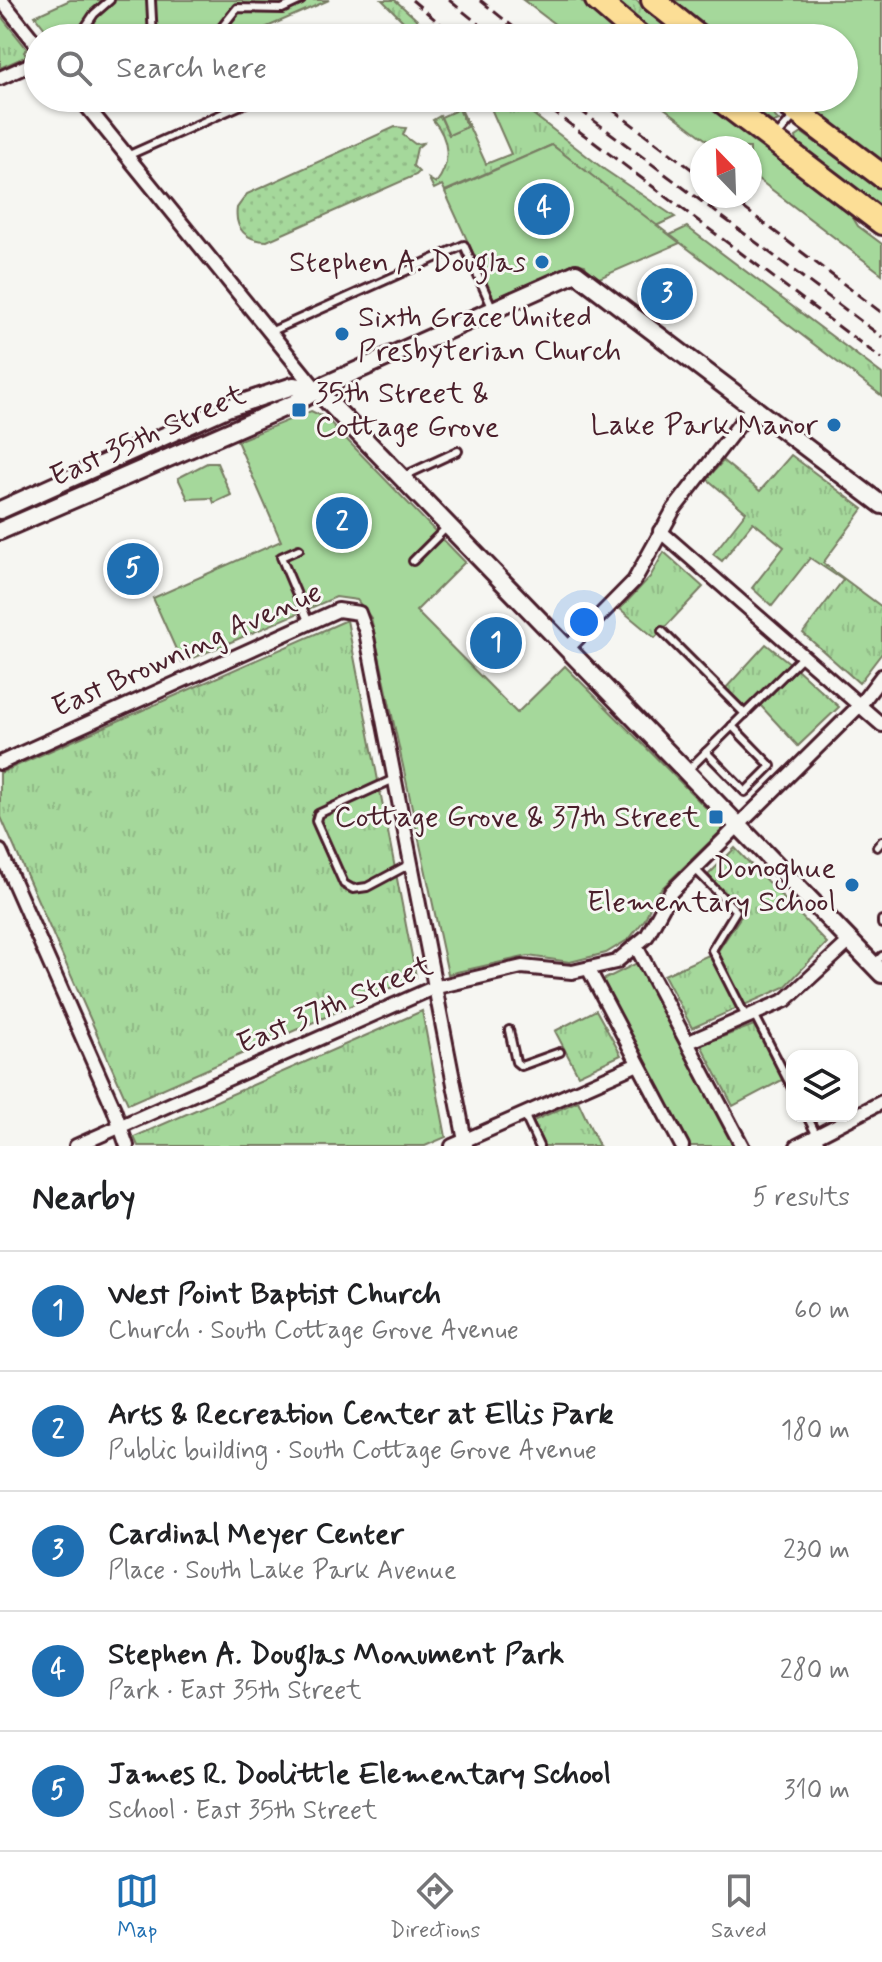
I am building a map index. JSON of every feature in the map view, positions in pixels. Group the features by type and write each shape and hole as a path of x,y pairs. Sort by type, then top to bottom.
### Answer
{"highway":[{"path":"597,0 625,24"},
{"path":"653,0 683,24"},
{"path":"736,112 882,223"},
{"path":"797,112 882,176"}],"main road":[{"name":"East 35th Street","path":"5,529 295,403 316,389 576,273 752,408"},
{"name":"East 35th Street","path":"1,507 227,408 293,386 316,389"},
{"path":"316,389 850,941 879,965"},
{"path":"752,408 882,505"}],"street":[{"path":"1,0 24,29"},
{"path":"0,78 24,67"},
{"path":"91,112 316,389"},
{"path":"568,648 634,581 660,531 752,408"},
{"path":"1,507 5,529"},
{"path":"660,531 882,725"},
{"name":"East Browning Avenue","path":"0,763 338,610 352,609 359,613 366,632 394,779"},
{"name":"East 37th Street","path":"76,1146 433,988 522,967 572,972 616,962 637,948 659,917 671,892 860,705 882,676"},
{"path":"394,779 466,1143"},
{"path":"0,851 127,1146"},
{"path":"689,1042 794,995 850,941"},
{"path":"637,948 742,1146"},
{"path":"589,970 682,1146"},
{"path":"452,1146 466,1143 638,1064"},
{"path":"797,1146 820,1141 882,1102"}],"lane":[{"path":"87,24 110,0"},
{"path":"151,0 152,24"},
{"path":"224,24 233,11 235,0"},
{"path":"233,11 241,7 282,9 301,0"},
{"path":"127,156 226,112"},
{"path":"773,140 797,112"},
{"path":"270,332 464,245 494,310"},
{"path":"402,477 458,451"},
{"path":"413,561 448,525"},
{"path":"299,549 281,557 309,623"},
{"path":"662,631 745,714"},
{"path":"687,771 804,655"},
{"path":"706,752 745,792 771,766 732,726"},
{"path":"394,779 318,814 316,821 344,884 353,889 367,887 410,864"},
{"path":"750,787 765,801"},
{"path":"695,869 736,911 712,950 786,1078"},
{"path":"509,1030 516,1062 521,1066 560,1052"},
{"path":"524,1114 539,1146"},
{"path":"810,1122 820,1141"}],"green space":[{"path":"70,0 329,0 274,24 41,24 35,16"},
{"path":"382,0 395,0 422,24 406,24"},
{"path":"523,0 580,0 607,24 555,24"},
{"path":"613,0 636,0 664,24 641,24"},
{"path":"670,0 882,0 882,163 815,112 858,112 858,24 700,24"},
{"path":"0,15 24,45 24,57 0,68"},
{"path":"460,112 467,127 449,135 441,117"},
{"path":"462,112 486,164 511,154 493,112 530,112 605,170 675,217 656,226 552,145 445,191 442,185 434,189 429,179 436,183 445,167 445,143 433,120 440,116 449,135 467,127"},
{"path":"669,112 717,112 748,136 701,136"},
{"path":"757,112 771,112 779,121 774,123"},
{"path":"395,127 406,128 403,135 415,144 423,143 417,148 413,166 419,172 416,175 267,241 253,239 240,228 237,208 247,194"},
{"path":"802,133 882,190 882,209 797,142 796,137"},
{"path":"552,145 680,243 590,282 585,265 574,263 494,299 445,192"},
{"path":"762,146 850,213 858,226 882,244 882,274 762,182"},
{"path":"687,227 882,374 882,396 670,235"},
{"path":"311,411 326,418 465,562 416,611 517,713 565,666 725,827 656,894 645,919 629,939 606,953 570,962 528,956 448,974 371,618 357,600 336,597 182,663 153,598 281,541 237,441"},
{"path":"791,455 863,509 823,563 882,607 882,653 859,683 803,633 843,580 810,558 772,606 752,588 784,547 753,522 722,561 713,554 746,512 707,479 723,461 760,491"},
{"path":"207,463 217,463 231,495 214,503 212,498 188,499 178,478"},
{"path":"664,552 703,587 655,638 620,609 650,577"},
{"path":"347,620 416,977 128,1104 0,815 0,773"},
{"path":"766,644 791,664 745,708 725,689"},
{"path":"797,669 839,707 798,746 760,705"},
{"path":"735,848 827,943 785,987 692,1028 664,975 718,951 743,913 708,875"},
{"path":"639,962 735,1146 688,1146 601,981"},
{"path":"596,1010 621,1055 578,1075 555,1031"},
{"path":"422,1011 446,1137 425,1146 138,1146 134,1137"},
{"path":"754,1025 784,1079 733,1106 701,1045"},
{"path":"578,1101 599,1146 544,1146 533,1121"}],"railway":[{"path":"412,0 440,24"},
{"path":"449,0 479,24"},
{"path":"480,0 510,24"},
{"path":"554,112 882,359"},
{"path":"583,112 882,337"},
{"path":"616,112 690,168"},
{"path":"744,208 882,313"}],"place":[{"name":"Stephen A. Douglas Monument Park","path":"544,209"},
{"name":"Stephen A. Douglas","path":"542,262"},
{"name":"Cardinal Meyer Center","path":"667,294"},
{"name":"Sixth Grace United Presbyterian Church","path":"342,334"},
{"name":"35th Street & Cottage Grove","path":"299,410"},
{"name":"Lake Park Manor","path":"834,425"},
{"name":"Arts & Recreation Center at Ellis Park","path":"342,523"},
{"name":"James R. Doolittle Elementary School","path":"133,569"},
{"name":"West Point Baptist Church","path":"496,643"},
{"name":"Cottage Grove & 37th Street","path":"716,817"},
{"name":"Donoghue Elementary School","path":"852,885"}]}
